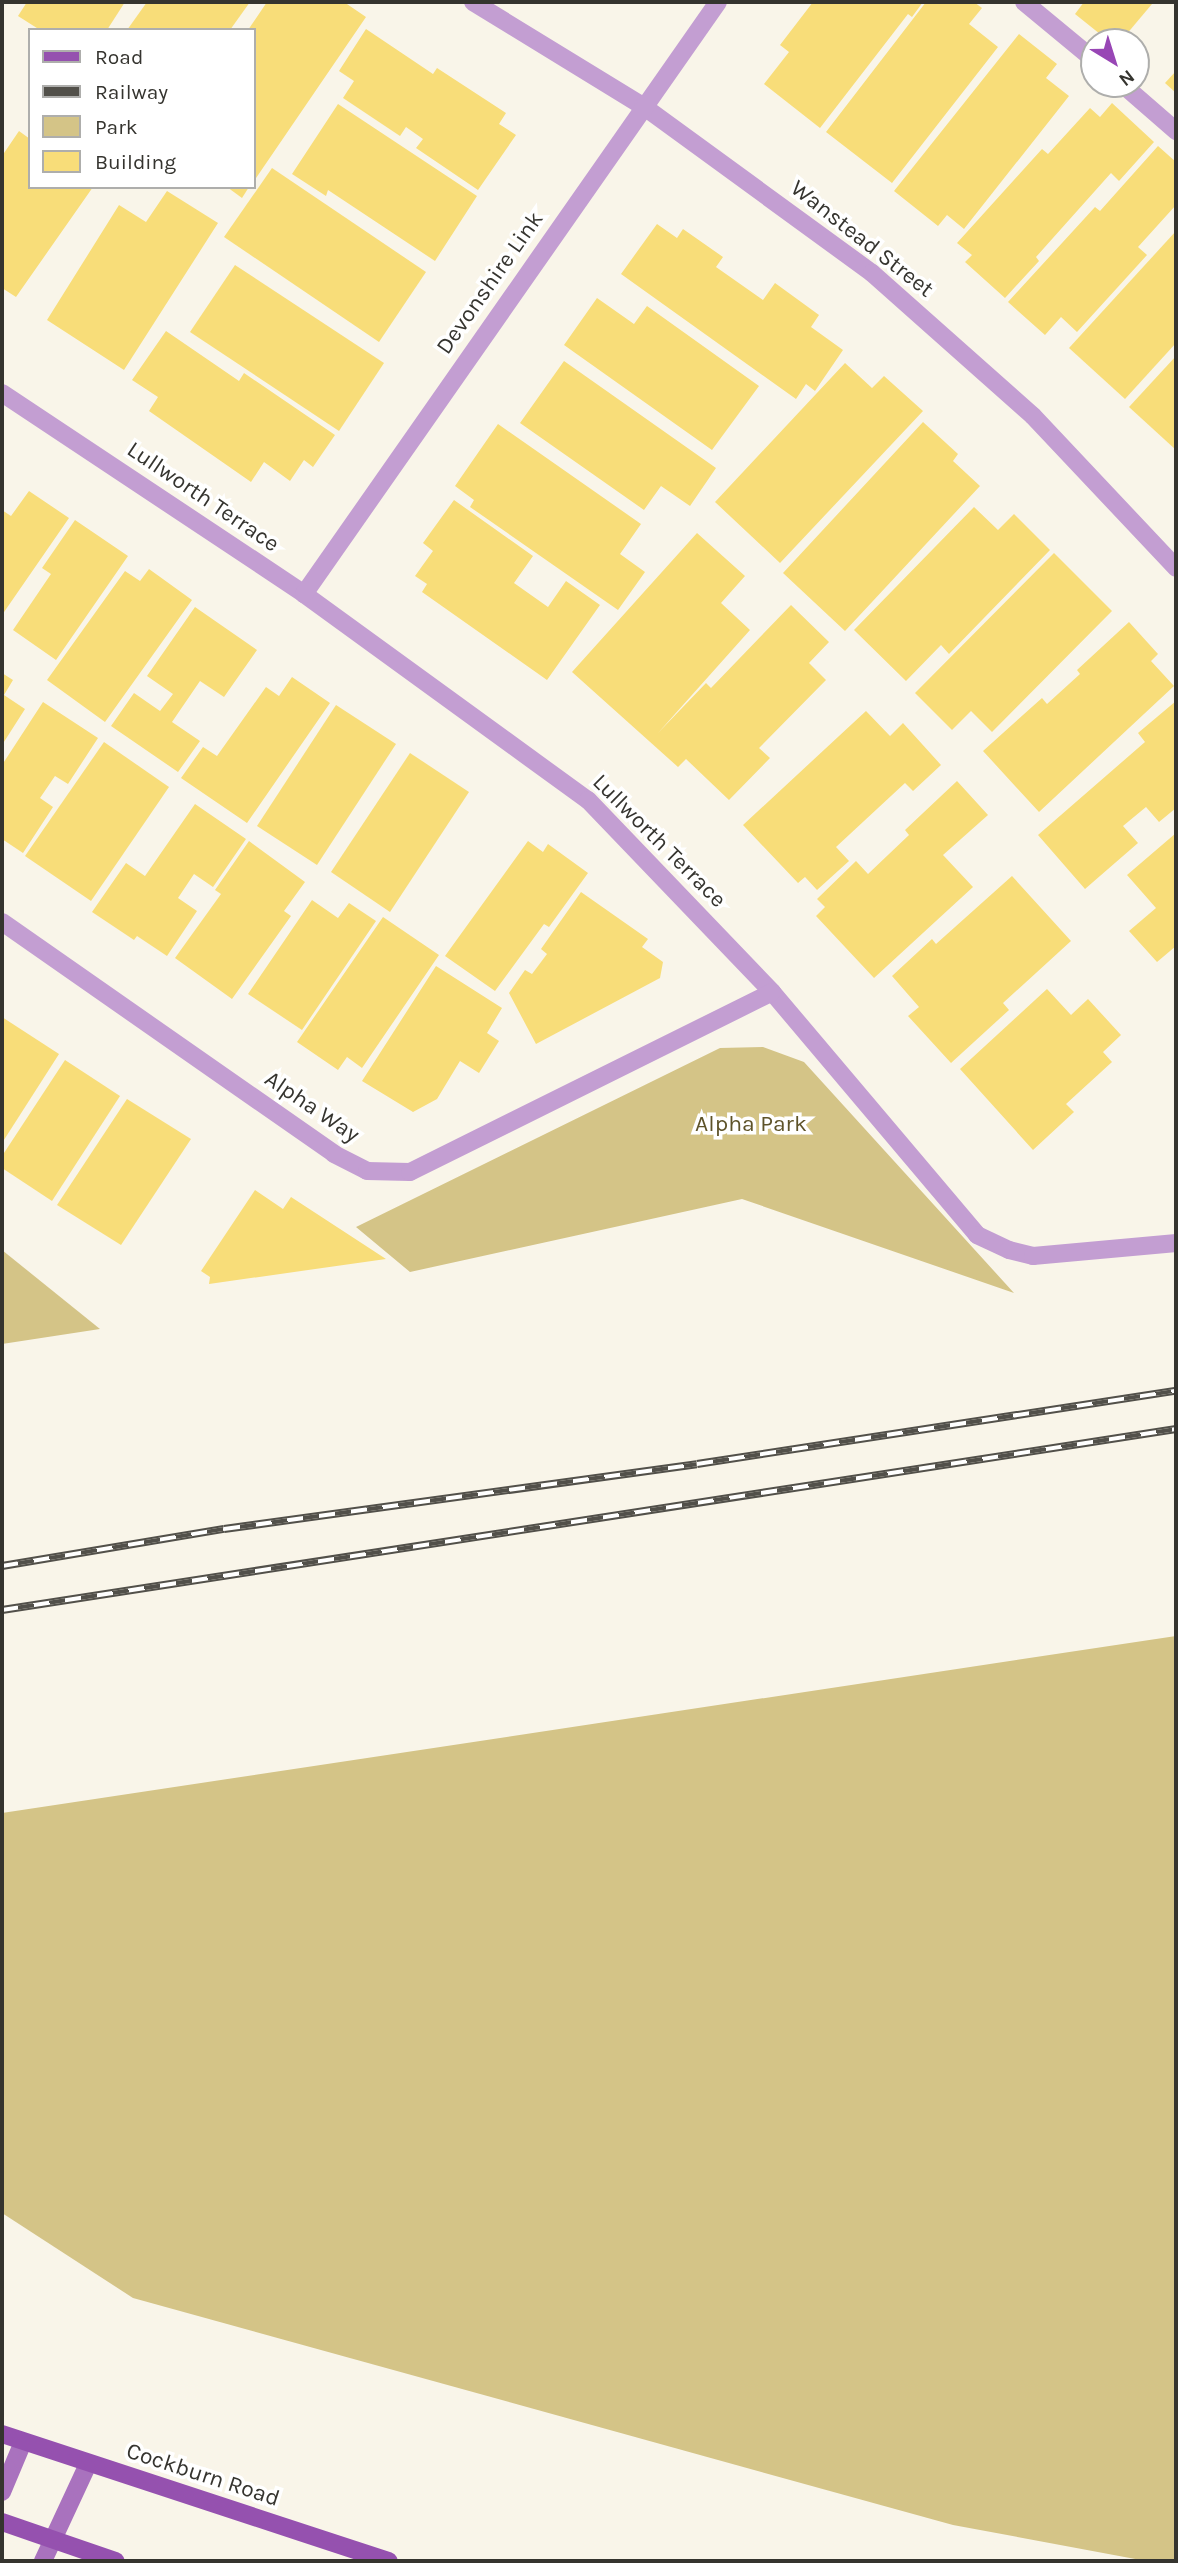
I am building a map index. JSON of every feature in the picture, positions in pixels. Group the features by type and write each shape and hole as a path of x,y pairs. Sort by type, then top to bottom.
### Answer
{"main road":[{"name":"Cockburn Road","path":"2,2434 389,2561"},
{"path":"2,2492 23,2442"},
{"path":"43,2561 88,2464"},
{"path":"2,2522 115,2561"}],"street":[{"name":"Wanstead Street","path":"473,2 643,106 872,273 1033,416 1176,568"},
{"name":"Devonshire Link","path":"304,594 718,2"},
{"path":"1024,2 1080,48"},
{"path":"1138,98 1176,131"},
{"name":"Lullworth Terrace","path":"2,393 304,594 588,800 772,992 977,1235 1009,1250 1033,1256 1176,1243"},
{"name":"Alpha Way","path":"2,922 334,1154 367,1171 410,1172 772,992"}],"green space":[{"name":"Alpha Park","path":"763,1047 804,1062 1014,1293 742,1199 410,1272 356,1227 720,1048"},
{"path":"2,1250 100,1329 2,1344"},
{"path":"1176,1636 1176,2561 1146,2561 953,2525 133,2298 2,2213 2,1813"}],"building":[{"path":"27,2 125,2 108,28 37,28 18,16"},
{"path":"147,2 250,2 231,28 128,28"},
{"path":"267,2 344,2 366,17 256,178 256,28 249,28"},
{"path":"813,2 923,2 912,17 908,14 820,128 764,84 789,52 780,45"},
{"path":"926,2 974,2 982,8 969,24 998,47 892,183 826,132"},
{"path":"1084,2 1152,4 1132,28 1092,28 1075,14"},
{"path":"366,29 433,74 437,68 506,113 499,124 516,135 478,190 416,148 423,139 406,127 400,136 343,98 354,81 339,71"},
{"path":"1019,34 1057,64 1046,78 1069,96 964,229 947,215 938,226 894,191"},
{"path":"1176,71 1176,93 1165,83"},
{"path":"1112,103 1154,142 1119,181 1111,173 1036,257 1039,261 1005,298 965,262 972,255 957,243 1042,149 1048,154 1090,108 1100,117"},
{"path":"338,104 477,196 435,261 328,190 326,196 292,174"},
{"path":"19,131 28,138 28,189 92,189 16,297 2,288 2,156"},
{"path":"1158,146 1176,162 1176,205 1138,247 1147,255 1077,332 1061,317 1045,335 1008,302 1095,207 1100,211"},
{"path":"272,168 426,272 379,342 224,237"},
{"path":"230,189 248,189 242,198"},
{"path":"167,191 218,223 124,370 47,320 119,205 146,222"},
{"path":"657,224 677,238 683,229 723,257 716,267 763,300 775,283 819,315 811,327 843,350 815,391 806,384 796,399 621,274"},
{"path":"1176,231 1176,343 1125,399 1069,348"},
{"path":"235,265 384,363 339,431 190,332"},
{"path":"597,298 634,324 647,306 759,386 712,450 564,345"},
{"path":"166,331 239,381 244,373 335,435 313,467 304,460 290,481 264,462 251,482 149,411 158,397 132,380"},
{"path":"1176,356 1176,450 1129,407"},
{"path":"564,361 716,468 690,506 661,486 644,510 520,423"},
{"path":"845,363 872,388 884,376 923,411 780,563 715,502"},
{"path":"923,422 958,454 953,461 980,486 845,631 783,573"},
{"path":"498,424 641,524 620,554 645,572 618,610 470,507 474,500 455,486"},
{"path":"29,491 69,518 2,615 2,510 11,516"},
{"path":"454,500 533,556 514,583 548,607 566,581 600,605 547,680 422,592 427,584 415,576 433,551 423,543"},
{"path":"974,507 998,530 1014,514 1050,550 949,654 941,645 906,681 854,630"},
{"path":"75,520 128,556 56,660 13,630 51,574 42,568"},
{"path":"697,533 745,576 721,603 750,630 658,733 706,683 711,688 791,605 829,642 809,663 826,680 759,748 770,758 729,800 686,759 678,767 572,672"},
{"path":"1054,553 1112,611 992,732 971,711 952,730 915,693"},
{"path":"149,569 192,600 105,722 47,680 125,571 140,581"},
{"path":"195,607 257,650 224,697 200,681 172,722 200,741 178,772 111,726 134,693 160,711 173,694 147,676"},
{"path":"1129,622 1158,654 1151,661 1174,686 1039,812 983,751 1042,698 1047,704 1080,674 1077,670"},
{"path":"2,673 13,680 4,695 25,709 2,745"},
{"path":"292,677 330,703 247,823 181,778 203,747 217,756 266,687 279,696"},
{"path":"1176,701 1176,808 1159,822 1146,807 1123,826 1138,843 1085,889 1038,835 1145,742 1138,733"},
{"path":"43,702 98,738 68,784 55,776 40,798 53,807 23,853 2,839 2,765"},
{"path":"336,705 396,744 317,865 257,826"},
{"path":"866,711 890,736 903,723 941,765 913,791 905,783 836,847 849,861 817,890 805,877 798,883 743,825"},
{"path":"104,742 169,787 91,901 25,856"},
{"path":"410,753 469,792 390,912 331,872"},
{"path":"957,781 988,815 943,855 973,887 874,978 816,916 825,907 817,899 856,861 868,874 909,835 905,830"},
{"path":"195,804 246,839 213,887 194,874 178,898 197,911 167,956 137,936 134,940 92,912 126,863 145,876"},
{"path":"1176,833 1176,946 1157,962 1129,931 1156,908 1127,875"},
{"path":"249,841 305,882 284,911 291,916 232,999 175,958 221,894 215,890"},
{"path":"528,841 543,852 548,844 588,873 549,927 544,924 495,991 445,956"},
{"path":"1012,876 1071,941 1003,1003 1009,1010 951,1063 908,1016 919,1007 892,976 932,939 936,944"},
{"path":"581,892 648,939 642,947 663,962 660,978 536,1044 509,993 525,970 532,974 547,954 541,949"},
{"path":"312,900 338,918 349,903 376,921 302,1030 248,994"},
{"path":"383,917 439,955 362,1068 347,1057 338,1070 297,1042"},
{"path":"436,966 502,1008 487,1033 499,1041 479,1073 460,1061 437,1099 413,1112 362,1081"},
{"path":"1047,989 1071,1015 1088,999 1121,1035 1103,1052 1112,1062 1066,1104 1074,1112 1033,1150 960,1069"},
{"path":"2,1017 59,1054 2,1143"},
{"path":"65,1060 120,1096 52,1201 2,1168 2,1156"},
{"path":"127,1099 191,1139 121,1245 57,1205"},
{"path":"255,1190 283,1209 291,1197 386,1259 209,1284 210,1277 201,1271"}],"railway":[{"path":"2,1566 224,1529 697,1464 1176,1391"},
{"path":"2,1610 1176,1429"}]}
